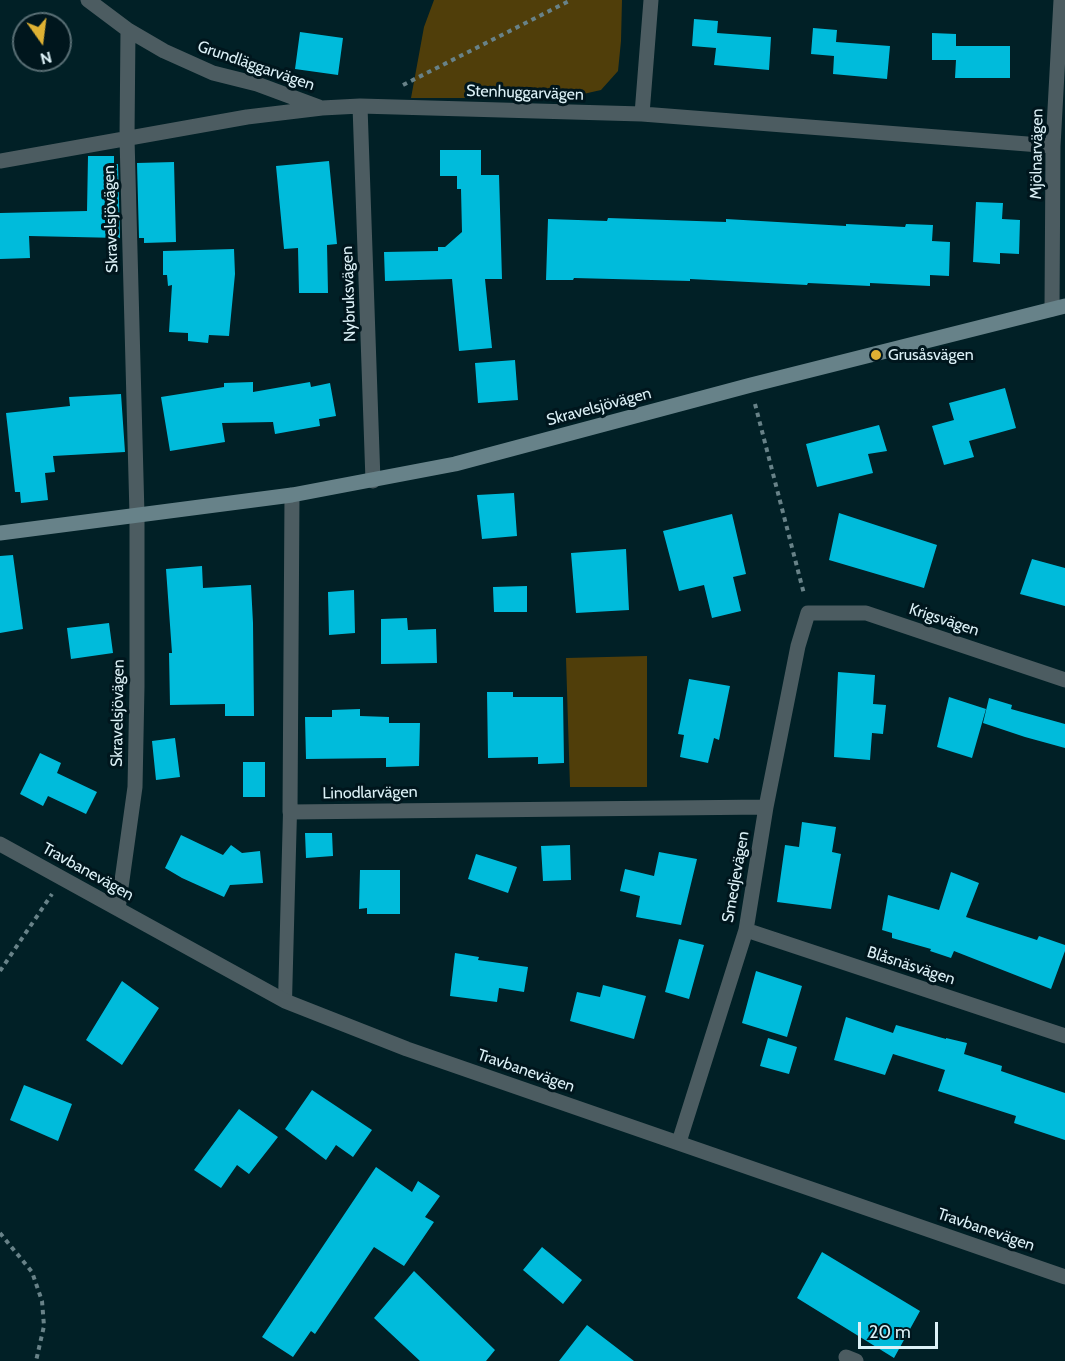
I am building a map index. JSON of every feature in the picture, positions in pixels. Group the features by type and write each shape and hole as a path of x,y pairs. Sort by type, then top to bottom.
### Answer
{"street":[{"name":"Grundläggarvägen","path":"88,0 128,30 164,51 213,73 257,84 322,108"},
{"path":"642,114 651,0"},
{"name":"Mjölnarvägen","path":"1058,308 1053,146 1061,0"},
{"name":"Skravelsjövägen","path":"118,909 135,787 137,686 137,515 127,138 128,30"},
{"name":"Stenhuggarvägen","path":"0,161 247,117 360,106 642,114 1053,146"},
{"name":"Nybruksvägen","path":"360,106 373,481"},
{"name":"Skravelsjövägen","path":"0,533 292,495 455,464 751,385 1058,308"},
{"path":"290,812 292,495"},
{"name":"Krigsvägen","path":"808,613 866,613 1065,680"},
{"name":"Smedjevägen","path":"679,1142 746,930 766,807 798,646 808,613"},
{"name":"Linodlarvägen","path":"290,812 766,807"},
{"name":"Travbanevägen","path":"0,844 285,1001 407,1049 1065,1277"},
{"name":"Blåsnäsvägen","path":"746,930 1065,1036"}],"lane":[{"path":"285,1001 290,812"}],"path":[{"path":"402,85 571,0"},
{"path":"751,385 808,613"},
{"path":"0,971 62,878"},
{"path":"0,1233 32,1272 42,1301 44,1326 36,1361"}],"shaded area":[{"path":"434,0 622,0 618,71 601,90 561,99 517,89 464,98 411,98 424,27"},
{"path":"647,656 647,787 570,787 566,658"}],"building":[{"path":"694,19 718,21 717,33 771,37 769,70 714,65 716,48 692,46"},
{"path":"813,28 837,30 836,42 890,46 887,79 833,74 834,56 811,54"},
{"path":"300,32 343,38 338,75 295,69"},
{"path":"932,33 956,34 956,46 1010,46 1010,78 955,78 956,60 932,60"},
{"path":"440,150 481,150 481,175 499,175 502,279 485,279 492,348 459,351 452,279 385,281 384,252 438,251 438,247 445,247 462,232 461,189 457,189 457,176 440,176"},
{"path":"88,156 114,156 114,164 118,164 120,238 29,236 30,258 0,259 0,213 87,211"},
{"path":"329,161 337,244 327,245 328,293 299,293 298,248 284,249 276,166"},
{"path":"174,162 176,242 144,243 144,238 139,238 137,163"},
{"path":"976,202 1003,203 1002,219 1020,220 1019,254 1000,253 1000,264 973,262"},
{"path":"608,218 726,222 726,219 846,226 846,224 905,227 906,224 933,225 932,241 950,242 949,276 930,275 930,286 870,283 870,286 808,283 807,285 690,279 690,281 574,278 573,280 546,280 548,219 607,221"},
{"path":"234,249 235,274 229,336 209,335 208,343 188,341 188,333 169,332 172,285 168,286 167,275 163,275 163,251"},
{"path":"515,360 518,400 478,403 475,363"},
{"path":"253,382 253,392 310,382 311,387 330,383 336,416 319,419 320,426 275,434 273,422 222,423 225,442 170,451 161,397 224,387 224,383"},
{"path":"1005,388 1016,428 969,441 974,457 944,465 932,426 954,420 949,403"},
{"path":"121,394 125,452 53,456 55,472 45,473 48,500 21,503 20,492 15,492 6,413 70,406 69,397"},
{"path":"879,425 887,451 868,454 873,473 817,487 806,444"},
{"path":"514,493 517,536 482,539 477,495"},
{"path":"839,513 937,545 924,588 829,560"},
{"path":"732,514 746,574 733,577 741,611 712,618 704,585 679,591 663,531"},
{"path":"626,549 629,610 576,613 571,553"},
{"path":"13,555 23,629 0,633 0,556"},
{"path":"1032,559 1065,568 1065,606 1020,594"},
{"path":"202,566 203,588 251,585 254,716 225,716 225,704 170,705 169,653 172,653 166,569"},
{"path":"527,586 527,612 494,612 493,587"},
{"path":"354,590 355,633 329,635 328,592"},
{"path":"407,618 408,630 436,629 437,663 381,664 381,619"},
{"path":"109,623 113,653 71,659 67,628"},
{"path":"838,672 875,675 873,704 886,705 883,734 872,733 870,760 834,757"},
{"path":"689,679 730,686 719,740 714,738 708,763 680,757 684,735 678,734"},
{"path":"487,692 513,692 513,697 563,697 564,763 538,764 538,757 488,758"},
{"path":"949,697 986,709 972,758 937,747"},
{"path":"989,698 1012,705 1011,709 1065,724 1065,748 983,723"},
{"path":"360,709 360,716 389,717 389,723 420,723 419,766 386,767 386,758 306,759 305,717 332,717 332,710"},
{"path":"175,738 180,777 156,780 152,741"},
{"path":"40,753 61,763 57,773 97,792 86,814 48,796 43,806 20,794"},
{"path":"243,762 265,762 265,797 243,797"},
{"path":"802,822 836,827 832,852 841,854 831,909 777,902 785,845 799,847"},
{"path":"305,833 332,833 333,856 306,858"},
{"path":"181,835 223,855 231,845 242,853 260,851 263,883 230,885 224,897 182,878 165,868"},
{"path":"570,845 571,880 543,881 541,846"},
{"path":"659,852 697,859 681,925 636,917 640,896 620,891 625,869 654,876"},
{"path":"476,854 517,867 508,893 468,879"},
{"path":"360,870 400,870 400,914 367,914 367,908 359,909"},
{"path":"951,872 979,883 966,917 1037,940 1039,936 1065,945 1065,951 1051,989 954,951 951,958 930,951 931,949 892,938 892,933 882,930 888,895 939,910"},
{"path":"679,939 704,945 689,999 665,992"},
{"path":"455,953 479,957 478,960 528,967 524,992 499,988 497,1002 450,996"},
{"path":"756,971 802,986 787,1037 742,1023"},
{"path":"122,981 159,1008 122,1065 86,1040"},
{"path":"603,985 646,996 634,1039 570,1021 577,992 600,997"},
{"path":"846,1017 893,1033 896,1025 967,1043 964,1054 1002,1066 1001,1071 1065,1093 1065,1140 1014,1123 1016,1116 938,1091 945,1070 893,1054 885,1075 834,1060"},
{"path":"768,1038 797,1047 789,1074 760,1066"},
{"path":"24,1085 72,1104 58,1141 10,1120"},
{"path":"312,1090 372,1130 353,1157 336,1145 326,1160 285,1129"},
{"path":"239,1109 278,1137 249,1174 237,1165 221,1188 194,1170"},
{"path":"376,1167 412,1192 418,1181 440,1196 425,1217 434,1222 404,1266 374,1247 315,1334 311,1331 293,1357 262,1337"},
{"path":"542,1247 582,1280 563,1304 523,1270"},
{"path":"822,1252 920,1311 894,1358 797,1298"},
{"path":"414,1271 495,1350 486,1361 420,1361 374,1318"},
{"path":"587,1325 634,1361 559,1361"}],"place":[{"name":"Grusåsvägen","path":"876,355"}]}
